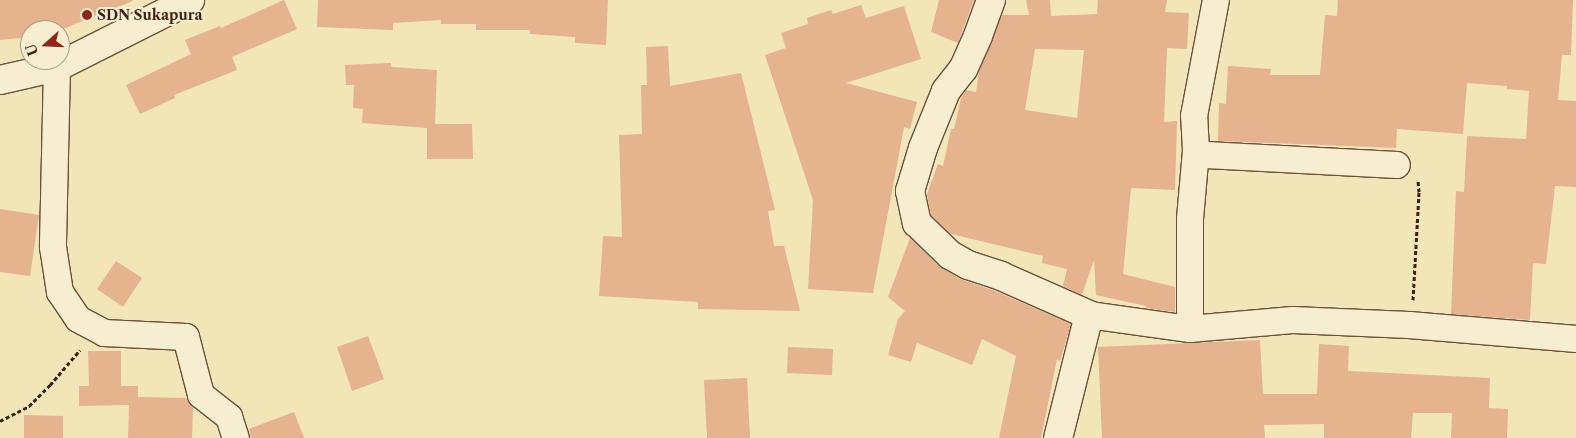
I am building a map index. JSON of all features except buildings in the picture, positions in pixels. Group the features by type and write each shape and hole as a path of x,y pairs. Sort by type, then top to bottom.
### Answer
{"street":[{"path":"70,60 190,0"},
{"path":"991,0 978,36 962,69 946,91 915,172 910,191 916,223 950,255 968,265 1001,276 1089,315 1190,329 1292,320 1409,325 1576,339"},
{"path":"1190,329 1190,219 1196,152 1194,116 1216,0"},
{"path":"0,80 44,70"},
{"path":"57,70 52,247 60,292 78,319 104,334 186,336 200,395 228,416 236,438"},
{"path":"1196,152 1206,155 1397,165"},
{"path":"1058,438 1089,315"}],"path":[{"path":"1397,165 1414,173 1419,192 1413,300 1409,325"},
{"path":"0,420 29,406 50,385 79,350 104,334"}],"place":[{"name":"SDN Sukapura","path":"87,15"}]}
